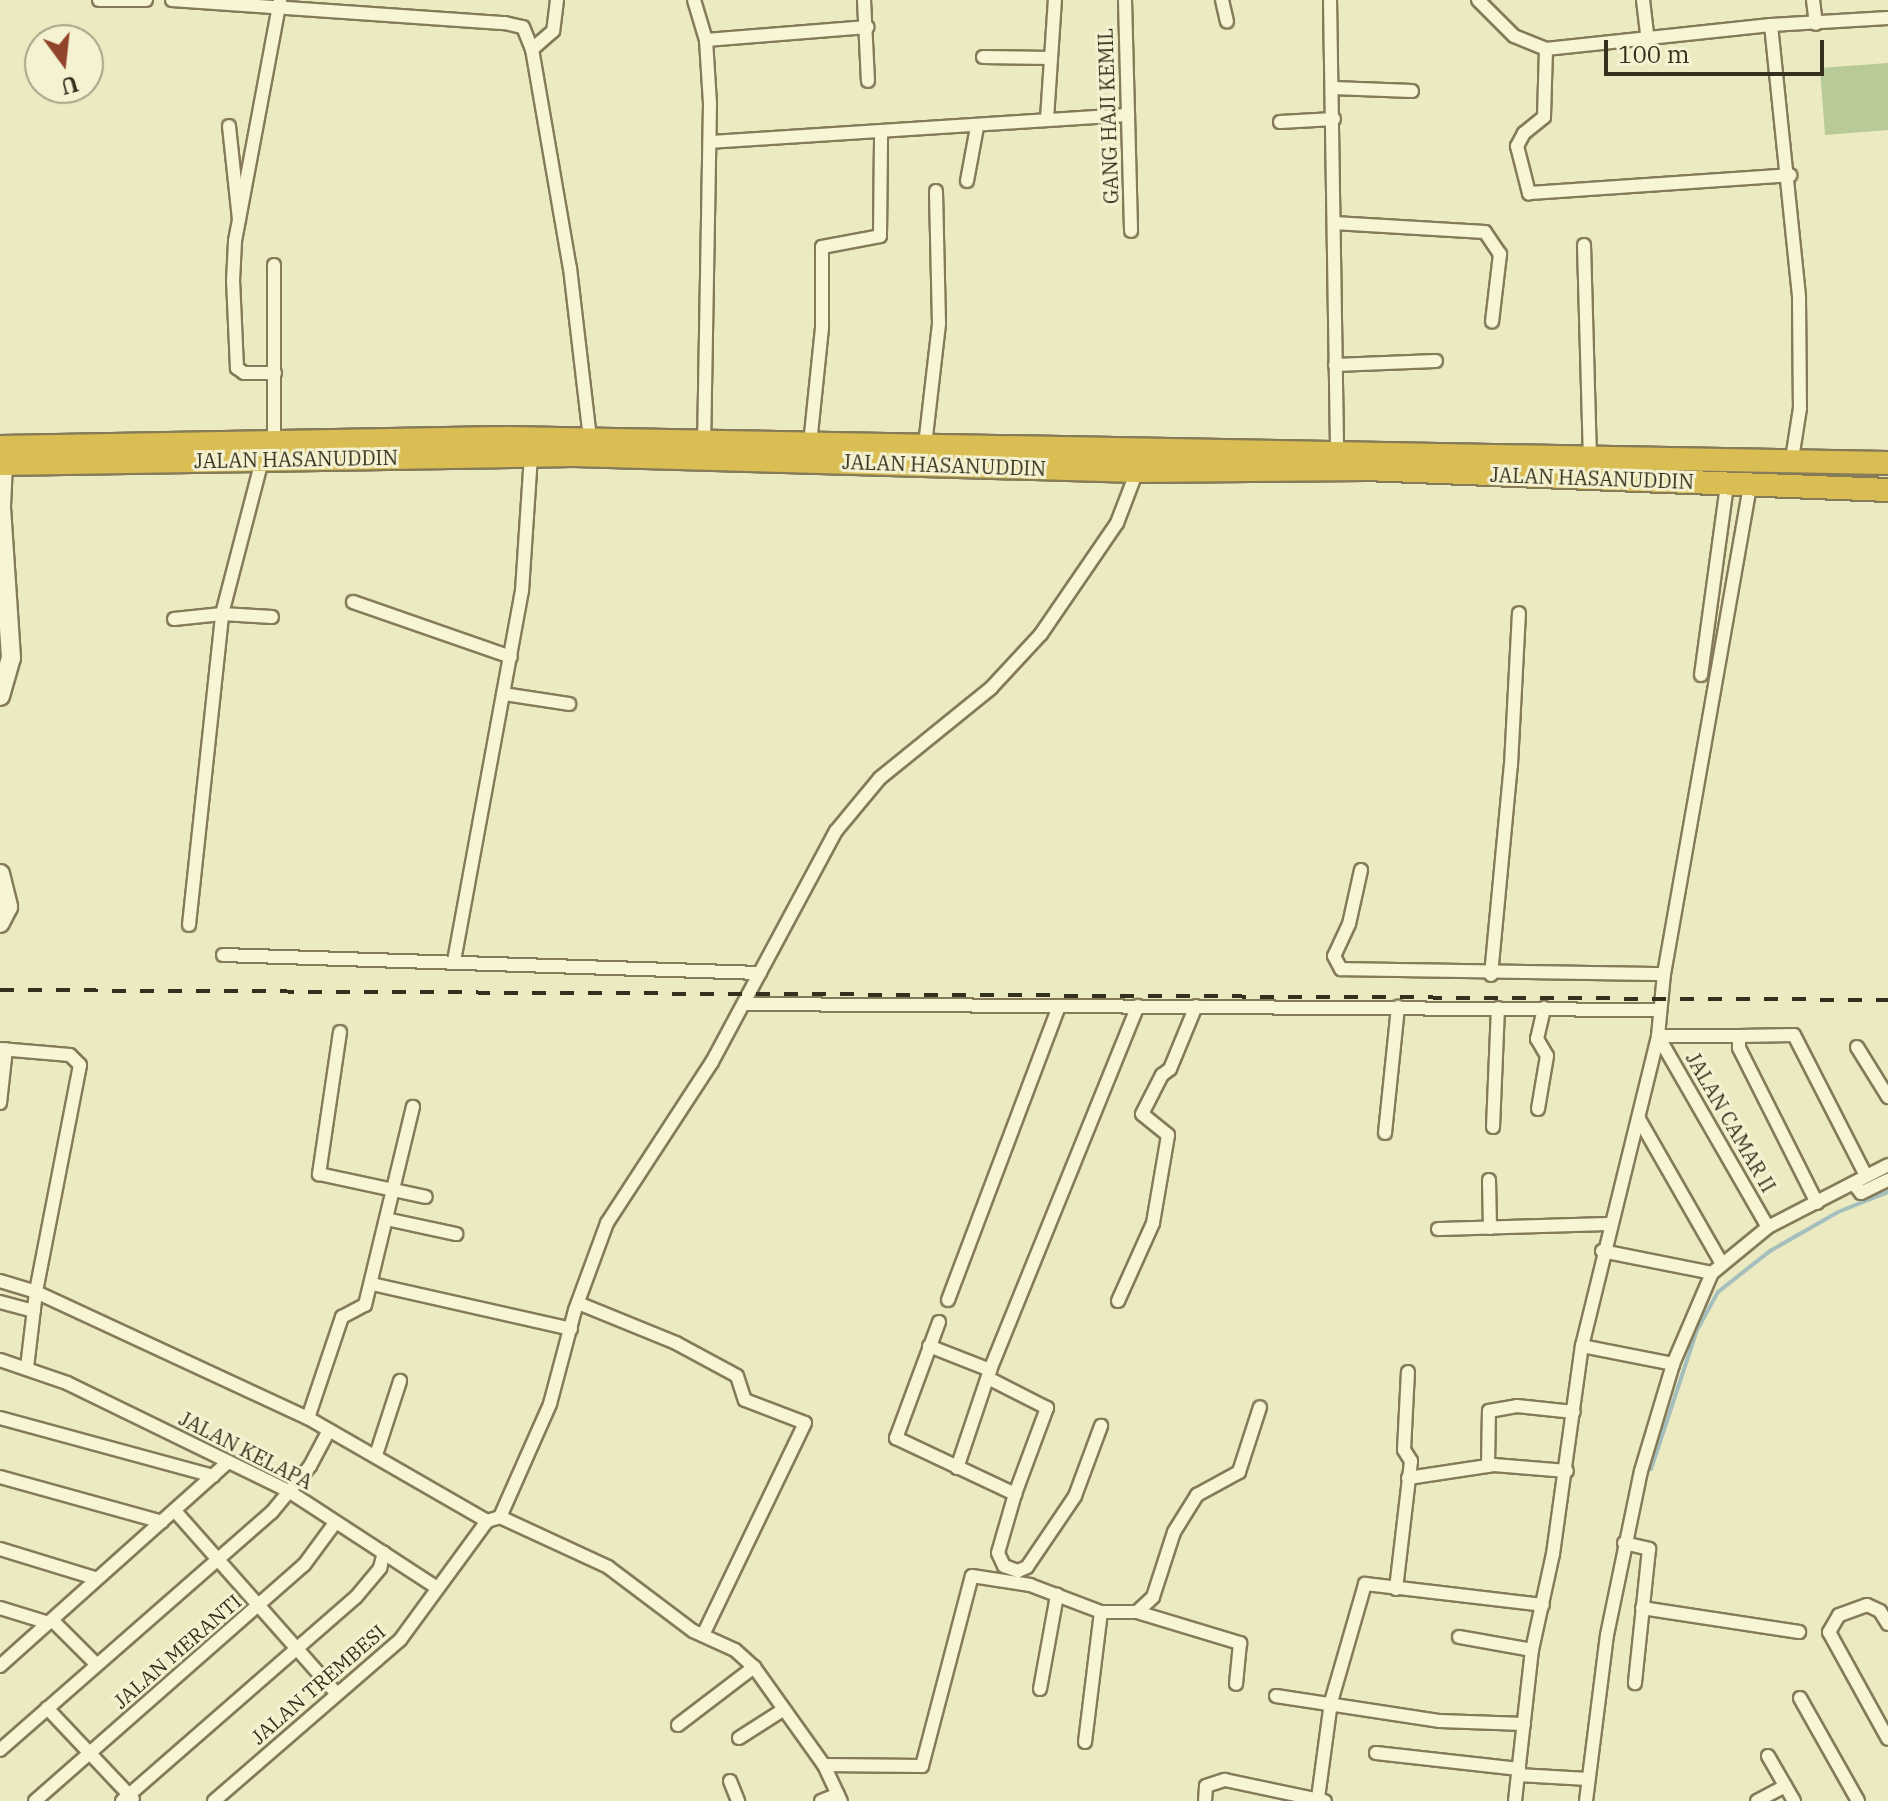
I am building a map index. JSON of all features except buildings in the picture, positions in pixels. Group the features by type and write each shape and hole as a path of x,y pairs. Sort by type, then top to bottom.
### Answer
{"highway":[{"name":"JALAN HASANUDDIN","path":"4,456 590,439 1888,463"},
{"name":"JALAN HASANUDDIN","path":"268,450 1137,471 1366,469 1888,490"}],"street":[{"path":"99,0 146,0"},
{"path":"172,0 279,4 523,27 532,49 570,268 590,439"},
{"path":"532,49 553,31 557,0"},
{"path":"694,0 706,40 710,142 704,440"},
{"path":"864,0 868,81"},
{"path":"1047,119 1055,0"},
{"name":"GANG HAJI KEMIL","path":"1125,0 1131,231"},
{"path":"1222,0 1227,21"},
{"path":"1330,0 1337,451"},
{"path":"1478,0 1514,36 1546,49 1648,42 1771,25 1888,18"},
{"path":"1643,0 1648,42"},
{"path":"1813,0 1816,24"},
{"path":"275,373 244,373 237,368 233,281 239,219 279,4"},
{"path":"1771,25 1790,175 1801,368 1792,459"},
{"path":"706,40 867,27"},
{"path":"1546,49 1544,117 1524,133 1517,146 1529,193 1790,175"},
{"path":"983,57 1051,58"},
{"path":"1333,88 1412,91"},
{"path":"710,142 881,134 1128,115"},
{"path":"1280,122 1334,119"},
{"path":"229,126 239,219"},
{"path":"967,181 977,127"},
{"path":"810,444 822,327 822,247 880,236 881,134"},
{"path":"925,445 939,324 936,191"},
{"path":"1334,223 1485,232 1500,254 1492,322"},
{"path":"1584,245 1590,457"},
{"path":"189,925 222,614 268,450 275,373 274,265"},
{"path":"1335,365 1436,361"},
{"path":"0,696 11,658 1,506 4,456"},
{"path":"454,961 522,591 531,456"},
{"name":"JALAN TREMBESI","path":"214,1801 400,1640 436,1587 493,1519 550,1404 578,1303 613,1212 745,1004 802,888 860,799 991,688 1041,634 1117,523 1137,471"},
{"path":"1701,675 1727,484"},
{"path":"1515,1801 1532,1650 1567,1471 1582,1346 1602,1251 1639,1119 1658,1036 1664,974 1750,485"},
{"path":"353,602 511,657"},
{"path":"1491,975 1511,765 1519,613"},
{"path":"174,619 222,614 272,617"},
{"path":"504,694 569,704"},
{"path":"1361,870 1349,924 1334,956 1341,969 1491,975 1664,974"},
{"path":"0,874 8,907 0,923"},
{"path":"223,955 760,973"},
{"path":"745,1004 1660,1010"},
{"path":"948,1300 1059,1006"},
{"path":"957,1468 989,1374 1138,1006"},
{"path":"1118,1301 1153,1223 1168,1135 1142,1114 1162,1075 1170,1069 1196,1006"},
{"path":"1385,1133 1398,1007"},
{"path":"1493,1127 1498,1008"},
{"path":"1538,1109 1547,1056 1537,1039 1544,1008"},
{"path":"340,1032 319,1174 392,1186 426,1197"},
{"path":"1658,1036 1794,1035 1865,1174"},
{"name":"JALAN CAMAR II","path":"1658,1036 1768,1227"},
{"path":"1739,1036 1739,1048 1817,1203"},
{"path":"1857,1047 1888,1097"},
{"path":"0,1103 3,1049 70,1055 80,1065 36,1292 27,1367"},
{"path":"308,1418 342,1317 365,1305 413,1107"},
{"path":"1639,1119 1721,1262"},
{"path":"1586,1801 1624,1543 1650,1433 1673,1364 1712,1273 1721,1262 1768,1227 1854,1184 1865,1174 1888,1165"},
{"path":"1489,1180 1490,1228"},
{"path":"1854,1184 1861,1193 1888,1180"},
{"path":"386,1219 456,1234"},
{"path":"1438,1229 1610,1224"},
{"path":"1602,1251 1712,1273"},
{"path":"0,1281 36,1292 308,1418 493,1519 608,1567 703,1635 735,1650 754,1667 824,1765 840,1798 821,1801"},
{"path":"372,1284 571,1329"},
{"path":"0,1302 34,1311"},
{"path":"578,1303 676,1343 737,1376 745,1400 805,1423 703,1635"},
{"path":"939,1322 895,1434 899,1441 1015,1494"},
{"path":"929,1346 989,1374 1047,1408 1015,1494 998,1553 1004,1566 1024,1570 1075,1496 1101,1426"},
{"path":"1582,1346 1673,1364"},
{"name":"JALAN KELAPA","path":"0,1360 27,1367 290,1492 436,1587"},
{"path":"1396,1589 1408,1478 1408,1372"},
{"path":"376,1455 400,1381"},
{"path":"1488,1466 1489,1411 1517,1406 1574,1412"},
{"path":"1137,1612 1153,1597 1174,1532 1197,1495 1239,1472 1260,1407"},
{"path":"0,1418 213,1476"},
{"path":"0,1750 290,1492 329,1431"},
{"path":"0,1666 226,1464"},
{"path":"1408,1478 1488,1466 1567,1471"},
{"path":"0,1477 162,1522"},
{"path":"175,1511 337,1694"},
{"name":"JALAN MERANTI","path":"35,1801 259,1606 320,1548 335,1523"},
{"path":"1624,1543 1649,1549 1635,1683"},
{"path":"0,1549 95,1578"},
{"path":"47,1708 129,1799 369,1583 384,1552"},
{"path":"824,1765 922,1766 972,1576 1017,1582 1101,1612 1137,1612 1240,1643 1236,1684"},
{"path":"1205,1801 1206,1786 1225,1780 1322,1799 1331,1702 1363,1587 1543,1605"},
{"path":"1040,1689 1057,1595"},
{"path":"1888,1624 1880,1611 1867,1605 1839,1615 1829,1632 1888,1739"},
{"path":"0,1608 51,1621 96,1664"},
{"path":"1642,1608 1799,1632"},
{"path":"1085,1742 1101,1612"},
{"path":"1459,1637 1532,1650"},
{"path":"678,1725 754,1667"},
{"path":"1276,1696 1440,1721 1524,1724"},
{"path":"1800,1698 1858,1801"},
{"path":"739,1738 783,1710"},
{"path":"1376,1753 1588,1779"},
{"path":"1768,1756 1794,1801"},
{"path":"730,1781 738,1801"},
{"path":"1757,1801 1785,1786"}],"green space":[{"path":"1888,63 1888,130 1825,135 1820,68"}],"waterway":[{"path":"1651,1469 1697,1330 1718,1292 1770,1251 1838,1212 1888,1192"}],"railway":[{"path":"0,990 1888,1000"}]}
